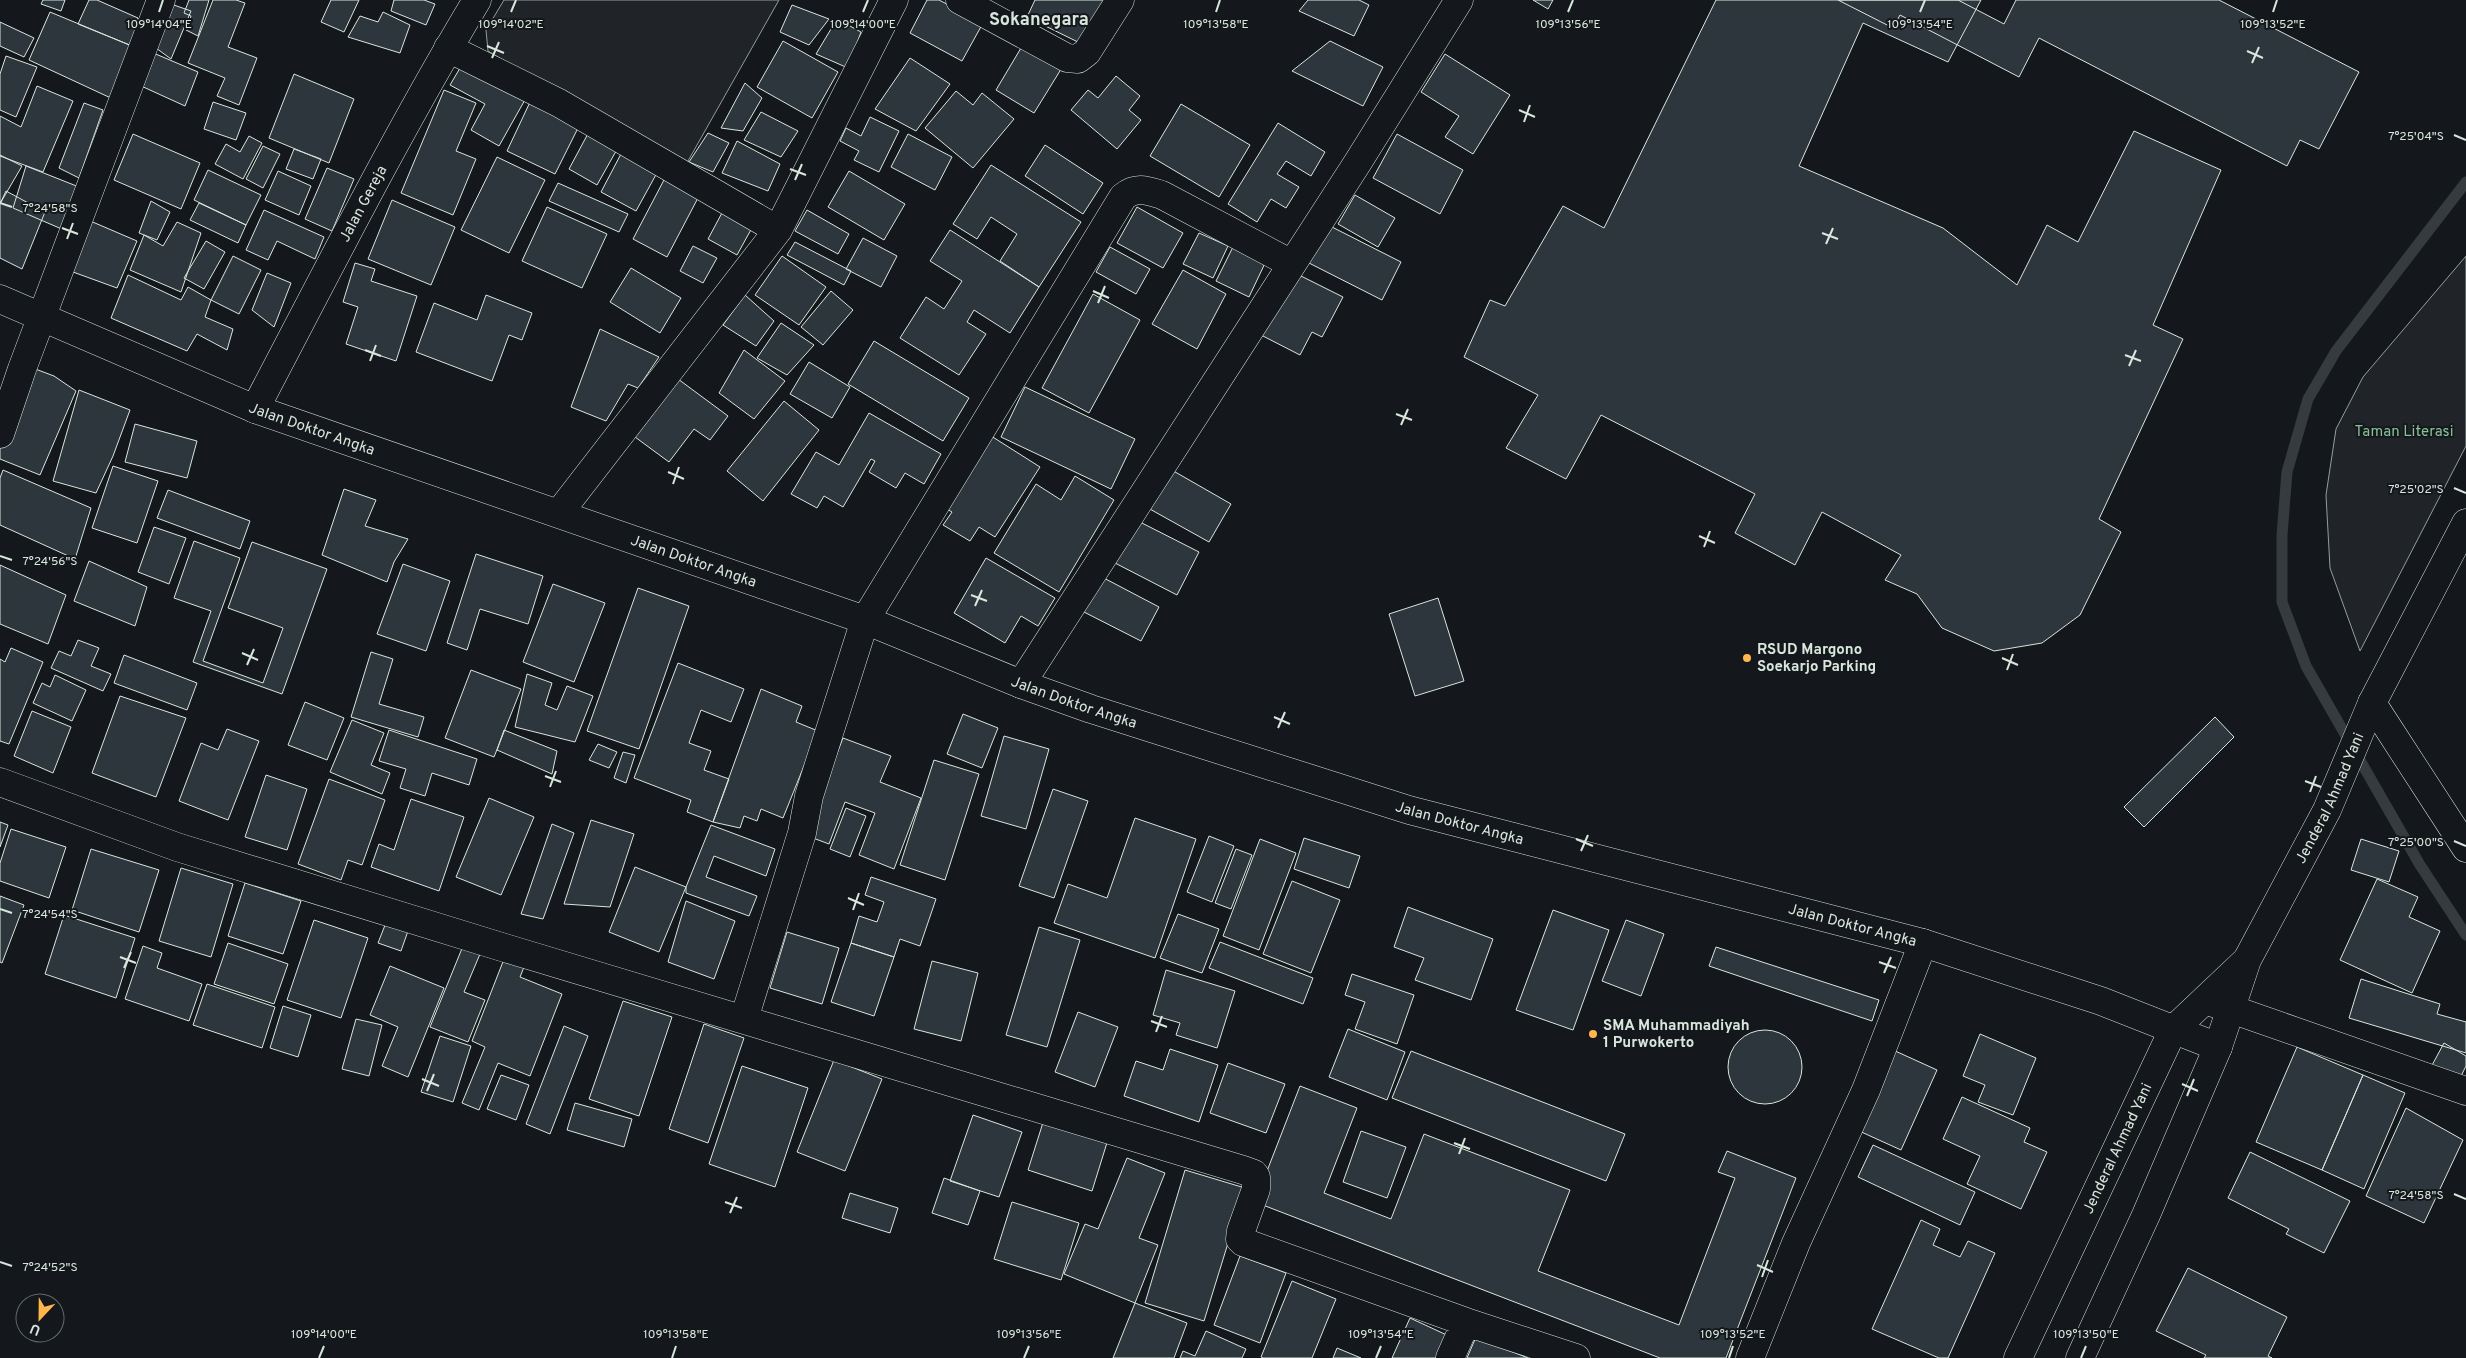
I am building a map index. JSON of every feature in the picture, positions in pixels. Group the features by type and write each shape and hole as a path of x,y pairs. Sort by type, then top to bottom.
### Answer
{"street":[{"path":"0,434 41,318 162,0"},
{"name":"Jalan Gereja","path":"255,409 448,48 476,0"},
{"path":"559,513 778,230 894,0"},
{"path":"960,0 1067,58 1078,59 1087,52 1120,0"},
{"path":"1021,684 1290,263 1358,162 1459,0"},
{"path":"448,48 559,103 778,230"},
{"path":"744,1019 802,833 809,796 865,620 1123,197 1132,190 1144,189 1162,195 1290,263"},
{"name":"Jalan Doktor Angka","path":"0,299 255,409 865,620 1021,684 1091,709 1409,810 1923,943 2101,1001 2218,1047"},
{"name":"Jenderal Ahmad Yani","path":"2080,1358 2146,1215 2218,1047 2232,1010 2247,960 2327,810 2370,708 2466,522"},
{"path":"2370,708 2466,848"},
{"path":"0,782 177,847 1254,1174 1256,1177 1256,1189 1241,1231 1240,1239 1243,1242 1466,1322 1576,1358"},
{"path":"1750,1358 1796,1243 1866,1090 1923,943"},
{"name":"Jenderal Ahmad Yani","path":"2018,1358 2173,1030 2247,960"},
{"path":"2204,1000 2466,1091"},
{"path":"1450,1358 1466,1322"}],"green space":[{"path":"504,0 779,0 684,168 488,51 486,30"},
{"name":"Taman Literasi","path":"2466,256 2466,446 2360,651 2330,568 2326,495 2336,429 2363,377"}],"building":[{"path":"43,0 65,0 61,11 41,4"},
{"path":"89,0 97,0 138,18 132,46 78,24"},
{"path":"189,0 209,0 198,36 186,30 191,16 184,13"},
{"path":"213,0 236,0 245,3 228,47 257,58 239,105 217,96 225,78 188,63"},
{"path":"331,0 359,0 344,32 321,22"},
{"path":"394,0 424,0 435,4 426,25 391,11"},
{"path":"927,0 939,0 983,23 962,61 910,33"},
{"path":"1035,0 1107,0 1082,44 1027,17"},
{"path":"1308,0 1359,0 1369,5 1354,36 1299,11"},
{"path":"1533,0 1553,0 1548,9"},
{"path":"1716,0 1981,0 1948,62 1863,23 1799,166 1943,228 2017,285 2047,225 2078,242 2134,131 2221,170 2153,325 2183,339 2099,519 2121,532 2080,615 2042,643 1994,651 1942,628 1917,594 1885,580 1901,555 1822,512 1795,565 1735,533 1755,494 1601,415 1566,479 1506,448 1538,395 1464,357 1490,300 1505,306 1563,206 1604,228"},
{"path":"1838,0 1958,0 2004,24 2016,0 2219,0 2359,72 2319,149 2300,140 2287,166 2039,38 2019,77 1900,15 1893,28"},
{"path":"171,4 191,11 171,59 156,48"},
{"path":"792,5 829,19 809,45 780,32"},
{"path":"50,12 132,46 113,99 29,60"},
{"path":"383,12 410,25 400,53 348,37 360,16 378,22"},
{"path":"837,19 861,32 848,68 816,54"},
{"path":"0,22 34,38 24,57 0,46"},
{"path":"783,41 838,72 812,118 757,87"},
{"path":"1330,41 1383,67 1363,106 1292,71"},
{"path":"1024,43 1063,66 1034,113 996,90"},
{"path":"151,52 198,72 185,106 139,85"},
{"path":"1445,54 1510,95 1473,154 1445,137 1459,116 1421,92"},
{"path":"6,56 37,67 16,117 0,110 0,74"},
{"path":"910,58 950,84 916,131 875,109"},
{"path":"463,63 526,98 499,146 471,130 485,104 450,85"},
{"path":"294,74 354,99 329,163 269,138"},
{"path":"1116,76 1140,96 1129,110 1141,120 1117,149 1071,110 1088,90 1098,98"},
{"path":"745,83 762,98 743,131 721,128"},
{"path":"37,86 73,101 43,172 0,156 0,116 21,127"},
{"path":"444,90 476,103 456,151 476,159 453,215 401,193"},
{"path":"956,91 973,105 982,93 1014,119 973,168 925,128"},
{"path":"531,100 580,124 555,174 507,151"},
{"path":"213,102 246,113 236,140 204,129"},
{"path":"84,103 103,110 79,178 59,168"},
{"path":"1181,104 1250,145 1219,197 1150,156"},
{"path":"761,112 798,131 781,157 744,140"},
{"path":"870,117 899,131 879,172 854,160 859,151 840,141 846,128 861,136"},
{"path":"1278,123 1325,152 1311,176 1286,161 1277,174 1299,187 1286,208 1271,199 1257,222 1228,204"},
{"path":"591,128 620,144 597,185 569,169"},
{"path":"708,133 729,143 713,172 689,162"},
{"path":"133,134 200,163 181,209 114,180"},
{"path":"908,134 952,157 935,190 891,167"},
{"path":"1397,134 1463,170 1440,214 1373,178"},
{"path":"249,136 262,143 243,179 215,164 226,144 240,152"},
{"path":"737,141 780,164 768,191 722,173"},
{"path":"1045,145 1103,183 1083,214 1025,176"},
{"path":"263,146 280,154 263,188 246,179"},
{"path":"294,149 321,159 313,179 286,169"},
{"path":"622,152 658,171 636,211 601,192"},
{"path":"0,155 22,166 1,202 0,201"},
{"path":"497,157 545,180 509,253 461,230"},
{"path":"991,165 1081,222 1039,287 1000,261 1017,234 991,217 977,239 953,224"},
{"path":"26,166 79,187 64,230 13,208"},
{"path":"327,168 354,179 332,231 305,219"},
{"path":"208,170 261,195 246,225 194,200"},
{"path":"278,171 311,186 299,215 265,200"},
{"path":"849,171 905,204 884,240 828,207"},
{"path":"665,178 699,196 667,257 633,239"},
{"path":"558,183 628,214 619,232 549,201"},
{"path":"6,191 45,212 22,269 0,258 0,204"},
{"path":"1355,195 1395,218 1378,247 1338,224"},
{"path":"392,200 455,227 431,285 368,259"},
{"path":"151,201 170,212 157,240 139,233"},
{"path":"199,203 246,225 238,243 190,220"},
{"path":"547,207 607,234 582,288 522,261"},
{"path":"1137,207 1183,233 1163,268 1117,243"},
{"path":"264,210 324,237 315,259 277,241 268,260 246,250"},
{"path":"807,210 849,234 838,254 795,231"},
{"path":"723,211 753,226 737,255 708,239"},
{"path":"88,220 137,241 117,288 73,272"},
{"path":"177,222 201,233 181,292 130,270 144,235 163,246"},
{"path":"1328,225 1401,262 1382,300 1309,263"},
{"path":"950,230 1039,287 1010,333 974,310 967,322 986,334 959,375 900,338 926,297 944,309 962,281 930,261"},
{"path":"1199,233 1228,246 1213,278 1183,264"},
{"path":"863,238 897,256 881,287 846,269"},
{"path":"206,241 225,252 204,289 184,278"},
{"path":"795,242 851,271 844,285 787,255"},
{"path":"1235,243 1267,259 1249,297 1216,281"},
{"path":"693,246 717,258 703,283 680,271"},
{"path":"1110,247 1150,269 1136,294 1096,272"},
{"path":"233,256 261,270 239,314 211,300"},
{"path":"782,256 826,287 799,325 755,295"},
{"path":"355,263 375,269 371,281 417,296 396,361 346,344 358,307 343,302"},
{"path":"631,268 681,298 660,333 610,302"},
{"path":"1183,270 1226,294 1197,349 1152,324"},
{"path":"1293,272 1343,297 1322,337 1312,332 1300,355 1261,335"},
{"path":"267,273 291,283 274,327 252,310"},
{"path":"128,275 181,300 188,287 211,300 205,317 233,329 227,350 197,334 187,351 111,318"},
{"path":"831,291 853,310 823,345 801,327"},
{"path":"1093,294 1140,320 1089,413 1042,388"},
{"path":"486,295 532,313 522,340 509,335 492,381 416,352 434,303 477,320"},
{"path":"745,295 774,321 756,346 723,325"},
{"path":"781,323 814,345 787,375 757,358"},
{"path":"600,329 659,357 638,388 628,384 606,421 571,407"},
{"path":"874,341 969,398 943,441 848,384"},
{"path":"744,350 785,381 754,419 719,393"},
{"path":"809,362 850,387 832,418 790,394"},
{"path":"30,367 54,376 76,391 40,475 0,459 0,448"},
{"path":"678,379 728,416 710,440 694,429 669,462 635,437"},
{"path":"1025,387 1135,439 1111,489 1001,437"},
{"path":"79,390 130,410 113,456 96,493 53,481"},
{"path":"784,401 819,430 763,501 727,471"},
{"path":"869,413 941,454 924,484 905,473 896,488 869,472 875,461 871,459 843,507 824,496 817,508 791,494 816,452 839,465"},
{"path":"135,424 197,441 187,478 125,462"},
{"path":"988,434 1040,467 995,537 979,527 970,541 943,525 952,512 943,507"},
{"path":"113,466 158,481 137,543 92,528"},
{"path":"1170,469 1231,504 1209,542 1148,508"},
{"path":"3,470 91,508 75,559 0,525 0,478"},
{"path":"1075,476 1114,500 1059,592 994,553 1036,484 1061,500"},
{"path":"344,489 376,500 365,526 408,539 394,562 387,582 322,555"},
{"path":"168,490 250,521 240,549 157,518"},
{"path":"1136,520 1199,552 1177,595 1115,563"},
{"path":"154,527 186,538 169,584 138,572"},
{"path":"194,541 240,558 203,661 263,683 283,628 228,608 252,542 327,569 282,694 193,662 211,611 174,598"},
{"path":"476,554 543,576 528,624 480,609 467,650 447,643"},
{"path":"986,558 1055,598 1038,626 1021,616 1005,643 954,613"},
{"path":"89,561 147,587 135,626 74,601"},
{"path":"403,564 450,581 426,651 377,634"},
{"path":"0,565 66,595 48,644 0,624"},
{"path":"1100,576 1159,607 1141,641 1082,611"},
{"path":"553,584 605,603 574,682 523,662"},
{"path":"638,588 689,606 639,749 587,731"},
{"path":"1438,598 1464,681 1415,696 1389,614"},
{"path":"78,640 99,648 91,666 111,674 103,691 51,668 59,651 71,656"},
{"path":"11,648 43,662 9,744 0,741 0,659 5,662"},
{"path":"371,652 393,659 379,704 424,717 418,737 351,717"},
{"path":"124,655 197,683 187,710 114,683"},
{"path":"678,663 744,689 731,722 701,710 689,743 711,751 704,770 729,779 713,822 687,812 691,800 634,778"},
{"path":"471,670 521,689 494,757 445,738"},
{"path":"527,674 552,683 545,705 557,710 567,686 593,696 575,742 515,727"},
{"path":"55,675 86,690 72,721 33,703 42,683 50,687"},
{"path":"761,689 802,706 796,722 818,731 783,818 761,809 757,821 744,816 740,828 713,822"},
{"path":"120,696 186,718 156,797 92,773"},
{"path":"305,702 344,718 327,760 288,745"},
{"path":"32,711 71,727 53,773 14,756"},
{"path":"963,714 998,728 982,768 947,754"},
{"path":"2215,717 2234,737 2144,827 2124,807"},
{"path":"352,720 384,733 371,765 390,773 382,794 330,772"},
{"path":"227,729 259,741 228,820 179,801 201,743 218,750"},
{"path":"389,730 477,759 469,785 432,773 425,796 400,788 406,769 379,761"},
{"path":"504,730 557,751 552,774 497,750"},
{"path":"1004,736 1049,749 1026,829 981,816"},
{"path":"843,738 891,756 880,782 921,798 894,869 859,855 875,813 845,802 829,844 805,835"},
{"path":"598,744 617,752 609,768 589,760"},
{"path":"623,752 635,755 626,783 614,778"},
{"path":"934,760 979,774 945,880 900,865"},
{"path":"266,775 307,789 287,850 245,837"},
{"path":"329,779 385,800 362,865 348,860 341,880 298,864"},
{"path":"1053,789 1088,801 1054,898 1019,886"},
{"path":"489,798 534,817 501,895 456,877"},
{"path":"411,799 464,817 439,891 371,867 379,844 394,850"},
{"path":"846,808 866,816 850,857 830,849"},
{"path":"1135,818 1196,839 1155,958 1054,923 1068,884 1107,898"},
{"path":"591,820 634,834 610,907 564,904"},
{"path":"0,822 8,825 0,847"},
{"path":"552,824 574,833 543,919 521,914"},
{"path":"711,825 775,849 766,876 714,856 706,877 757,896 749,916 686,893 686,887"},
{"path":"11,829 66,847 49,898 0,881 0,863"},
{"path":"1209,836 1234,846 1212,902 1187,892"},
{"path":"1304,838 1360,856 1349,888 1294,869"},
{"path":"1260,839 1296,853 1259,950 1223,936"},
{"path":"2361,839 2399,851 2389,882 2351,870"},
{"path":"91,849 159,870 139,932 72,910"},
{"path":"1236,849 1252,855 1231,909 1215,903"},
{"path":"635,867 686,887 659,952 609,932"},
{"path":"181,868 233,884 211,957 159,941"},
{"path":"871,877 936,899 920,946 900,939 894,957 851,943 859,916 877,922 884,902 865,895"},
{"path":"2377,879 2418,897 2409,917 2440,931 2412,993 2340,960"},
{"path":"1292,881 1340,900 1311,973 1263,954"},
{"path":"245,883 301,901 283,954 228,936"},
{"path":"0,896 24,905 2,963 0,962"},
{"path":"686,901 735,921 714,979 668,962"},
{"path":"1408,907 1493,939 1471,1000 1415,980 1424,958 1394,947"},
{"path":"1553,910 1609,930 1573,1030 1516,1010"},
{"path":"1178,914 1219,929 1202,973 1160,958"},
{"path":"64,915 135,938 116,998 45,974"},
{"path":"314,920 368,938 341,1018 287,1000"},
{"path":"387,920 409,928 401,951 378,943"},
{"path":"1626,920 1664,934 1641,996 1602,981"},
{"path":"1039,927 1080,940 1047,1047 1006,1035"},
{"path":"787,932 839,948 822,1004 770,988"},
{"path":"1220,942 1313,978 1303,1004 1209,968"},
{"path":"228,943 288,964 274,1004 214,984"},
{"path":"851,943 894,957 874,1016 831,1002"},
{"path":"143,946 162,953 157,968 202,984 189,1021 125,999"},
{"path":"463,946 480,954 464,992 485,1000 468,1042 430,1027"},
{"path":"1716,947 1879,1000 1872,1021 1709,966"},
{"path":"506,954 526,962 520,977 562,994 530,1076 498,1063 479,1110 462,1103 485,1047 472,1041"},
{"path":"932,961 978,973 961,1041 914,1029"},
{"path":"390,966 444,988 408,1077 382,1066 398,1027 370,1015"},
{"path":"1166,970 1235,991 1217,1048 1176,1035 1180,1023 1153,1015"},
{"path":"1352,974 1414,995 1397,1044 1355,1029 1365,1002 1345,995"},
{"path":"2361,979 2440,1004 2437,1014 2466,1022 2466,1053 2349,1018"},
{"path":"207,984 275,1007 262,1048 193,1025"},
{"path":"623,1001 672,1017 639,1116 589,1099"},
{"path":"283,1006 311,1015 298,1057 270,1048"},
{"path":"1078,1012 1118,1027 1095,1087 1055,1072"},
{"path":"356,1019 382,1025 369,1076 342,1069"},
{"path":"704,1024 744,1038 708,1143 669,1129"},
{"path":"564,1026 588,1036 550,1134 526,1124"},
{"path":"1348,1029 1405,1052 1387,1100 1329,1077"},
{"path":"1765,1030 1786,1036 1796,1046 1802,1067 1796,1088 1786,1098 1765,1104 1744,1098 1734,1088 1728,1067 1734,1046 1744,1036"},
{"path":"1980,1034 2036,1058 2013,1115 1978,1102 1985,1085 1963,1076"},
{"path":"440,1036 471,1046 453,1102 421,1092"},
{"path":"2444,1043 2466,1056 2466,1066 2459,1080 2430,1069"},
{"path":"2297,1047 2363,1075 2322,1170 2256,1142"},
{"path":"1170,1049 1218,1065 1199,1122 1124,1096 1136,1061 1163,1070"},
{"path":"1893,1050 1937,1070 1901,1150 1857,1130"},
{"path":"1411,1051 1625,1134 1606,1181 1392,1098"},
{"path":"834,1060 882,1079 845,1171 797,1152"},
{"path":"1228,1063 1285,1084 1266,1133 1210,1113"},
{"path":"742,1066 808,1088 775,1187 709,1164"},
{"path":"501,1075 529,1085 516,1120 487,1109"},
{"path":"2363,1075 2405,1093 2364,1189 2322,1170"},
{"path":"1300,1086 1357,1108 1324,1193 1391,1219 1424,1134 1570,1190 1538,1271 1679,1325 1735,1178 1718,1172 1727,1151 1796,1178 1726,1358 1660,1358 1255,1202"},
{"path":"1962,1097 2030,1128 2024,1142 2047,1152 2021,1209 1967,1184 1980,1156 1943,1139"},
{"path":"575,1103 632,1119 624,1147 567,1130"},
{"path":"2406,1108 2463,1140 2424,1223 2366,1196"},
{"path":"1046,1113 1110,1133 1092,1191 1028,1170"},
{"path":"973,1115 1022,1132 999,1197 950,1181"},
{"path":"1361,1131 1406,1147 1387,1198 1343,1182"},
{"path":"1873,1145 1975,1192 1960,1225 1858,1177"},
{"path":"2250,1152 2350,1201 2324,1253 2286,1234 2289,1229 2228,1198"},
{"path":"1127,1158 1165,1173 1139,1238 1158,1245 1135,1303 1064,1274 1085,1224 1098,1229"},
{"path":"1185,1170 1245,1188 1204,1321 1145,1303"},
{"path":"944,1178 980,1191 968,1225 932,1213"},
{"path":"850,1193 898,1208 890,1233 842,1218"},
{"path":"1012,1202 1079,1223 1061,1280 994,1259"},
{"path":"1921,1220 1940,1229 1933,1245 1960,1257 1968,1241 1995,1253 1948,1358 1939,1358 1872,1329"},
{"path":"1240,1256 1286,1273 1260,1343 1214,1325"},
{"path":"2188,1268 2287,1317 2268,1356 2272,1358 2204,1358 2206,1355 2156,1331"},
{"path":"1292,1281 1336,1299 1312,1358 1263,1358 1261,1357"},
{"path":"1135,1303 1187,1323 1174,1358 1113,1358"},
{"path":"1410,1318 1451,1337 1442,1358 1392,1358"},
{"path":"1206,1331 1246,1349 1242,1358 1180,1358 1183,1351 1195,1356"},
{"path":"1476,1337 1528,1358 1467,1358"},
{"path":"1337,1348 1361,1358 1333,1358"}],"waterway":[{"path":"2466,182 2336,351 2308,399 2287,472 2282,535 2282,602 2306,666 2420,865 2466,935"}],"place":[{"name":"RSUD Margono Soekarjo Parking","path":"1747,658"},
{"name":"SMA Muhammadiyah 1 Purwokerto","path":"1593,1034"}],"district":[{"name":"Sokanegara","path":"1039,19"}]}
